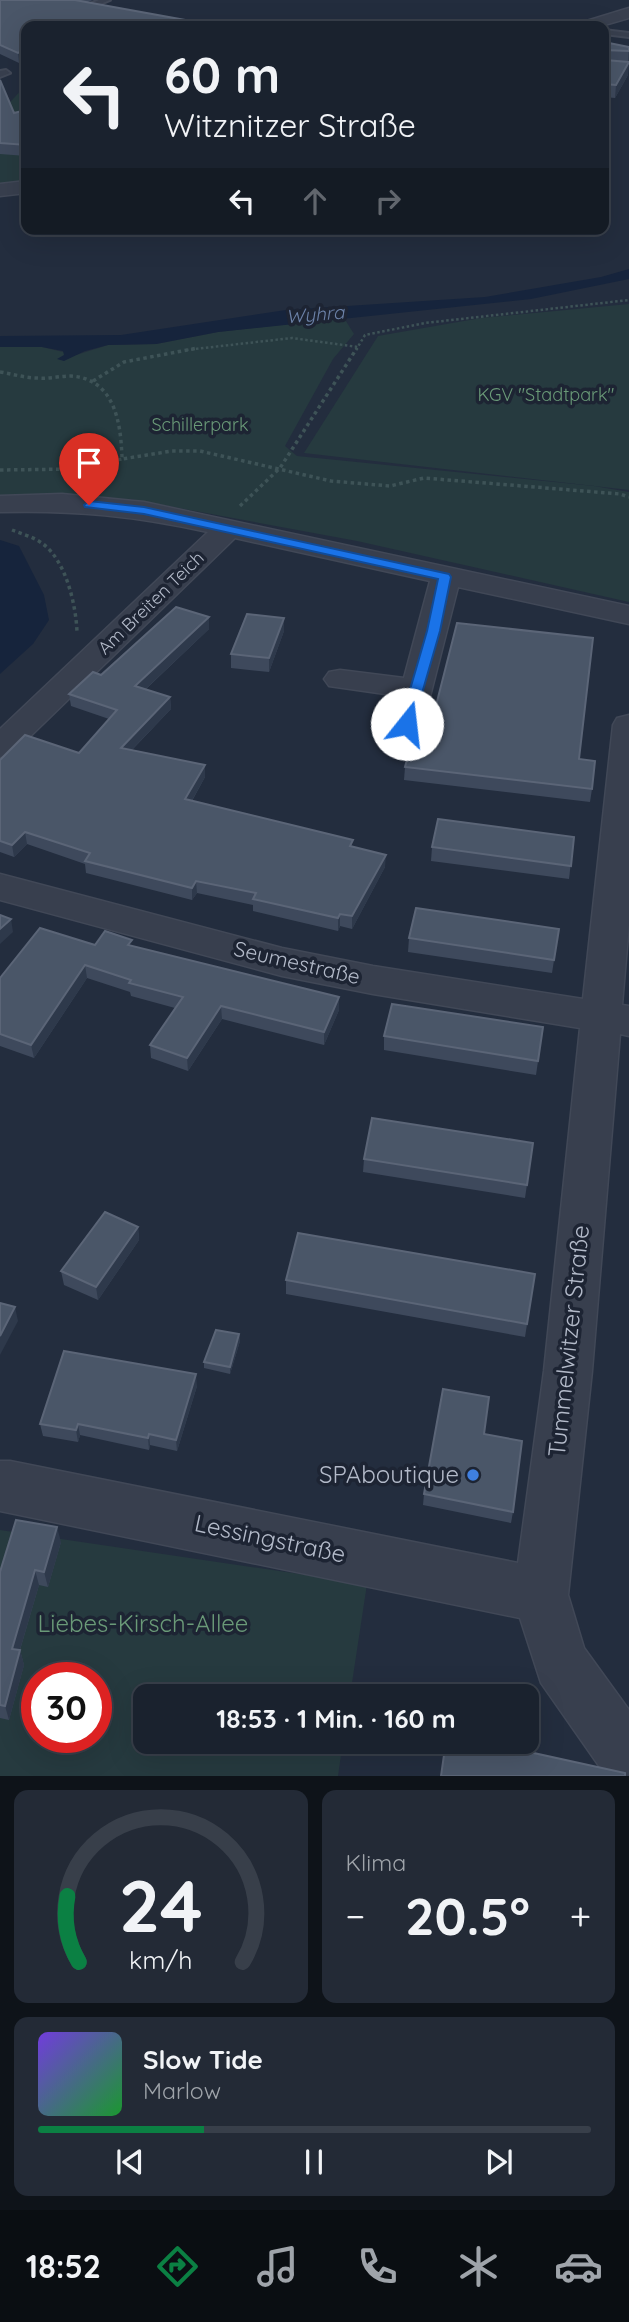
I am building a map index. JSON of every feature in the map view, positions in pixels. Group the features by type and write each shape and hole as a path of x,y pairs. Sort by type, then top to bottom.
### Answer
{"street":[{"path":"602,21 629,13"},
{"path":"0,190 21,188"},
{"name":"Am Breiten Teich","path":"4,516 62,502 144,510 222,529"},
{"path":"222,529 629,615"},
{"name":"Am Breiten Teich","path":"0,747 222,529"},
{"path":"407,724 444,577"},
{"path":"340,678 417,689"},
{"name":"Tummelwitzer Straße","path":"629,725 614,1019 541,1595 561,1662 629,1759"},
{"name":"Seumestraße","path":"0,887 282,961 373,980 614,1019"},
{"name":"Lessingstraße","path":"0,1486 541,1595"}],"lane":[{"path":"38,0 86,8 106,0"},
{"path":"609,33 629,35"}],"path":[{"path":"222,529 280,468 365,335 425,323 629,300"},
{"path":"93,381 124,362 190,349 292,338 358,346"},
{"path":"0,372 34,379 77,377 93,381 110,395 119,416 122,459"},
{"path":"0,470 78,469 173,451 200,451 331,481 390,486 424,478 592,491 629,497"},
{"path":"4,516 47,547 58,563 78,618"}],"green space":[{"path":"21,90 21,179 17,184 0,185 0,113"},
{"name":"KGV \"Stadtpark\"","path":"629,304 629,490 304,453 378,336 481,318"},
{"name":"Schillerpark","path":"344,318 354,334 333,359 285,446 297,456 594,486 629,492 629,602 357,541 130,499 0,497 0,347 42,347 76,355 108,345 156,344 218,332"},
{"name":"Liebes-Kirsch-Allee","path":"0,1530 367,1584 352,1684 133,1684 133,1754 341,1754 338,1776 0,1776"}],"water":[{"name":"Wyhra","path":"629,269 629,279 531,299 218,332 156,344 108,345 85,351 64,361 57,359 64,355 63,351 42,347 0,347 0,336 121,335 286,310 485,297 601,277"},
{"path":"0,540 19,546 44,595 49,620 33,644 0,674"}],"building":[{"path":"0,0 75,0 190,21 21,21 21,52 18,53 0,45"},
{"path":"609,43 629,47 629,51 609,50"},
{"path":"609,60 629,62 616,85 609,84"},
{"path":"0,80 14,113 21,111 21,145 0,143"},
{"path":"176,607 209,617 135,686 170,697 121,748 205,765 185,799 353,840 350,846 386,855 352,916 340,914 338,918 253,899 256,893 196,881 192,888 85,861 90,853 25,832 12,845 0,841 0,760 25,735 79,753 117,710 69,694 93,672 101,675"},
{"path":"247,614 284,618 269,658 231,654"},
{"path":"457,623 593,638 579,759 595,761 592,789 405,767 412,740 427,741"},
{"path":"438,819 574,837 571,866 432,847"},
{"path":"416,908 559,929 554,960 409,938"},
{"path":"0,915 11,919 0,929"},
{"path":"40,928 95,945 105,931 132,940 128,945 339,997 324,1032 221,1006 187,1058 150,1045 183,997 129,983 131,980 85,965 31,1045 0,1034 0,978"},
{"path":"392,1004 543,1027 538,1061 384,1036"},
{"path":"372,1118 533,1143 527,1185 364,1159"},
{"path":"105,1212 138,1227 96,1287 61,1271"},
{"path":"298,1233 535,1274 527,1324 286,1280"},
{"path":"0,1303 15,1307 0,1336"},
{"path":"216,1330 239,1334 230,1367 204,1362"},
{"path":"64,1351 196,1374 176,1440 149,1434 148,1438 78,1424 76,1430 40,1424"},
{"path":"443,1389 489,1397 484,1434 522,1441 513,1512 424,1494"},
{"path":"16,1520 57,1527 44,1572 35,1570 12,1649 20,1650 5,1706 0,1705 0,1572"},
{"path":"444,1754 538,1754 625,1773 625,1776 441,1776"}],"place":[{"name":"SPAboutique","path":"473,1475"}],"route":[{"path":"89,505 144,510 444,577 433,631 407,724"}]}
